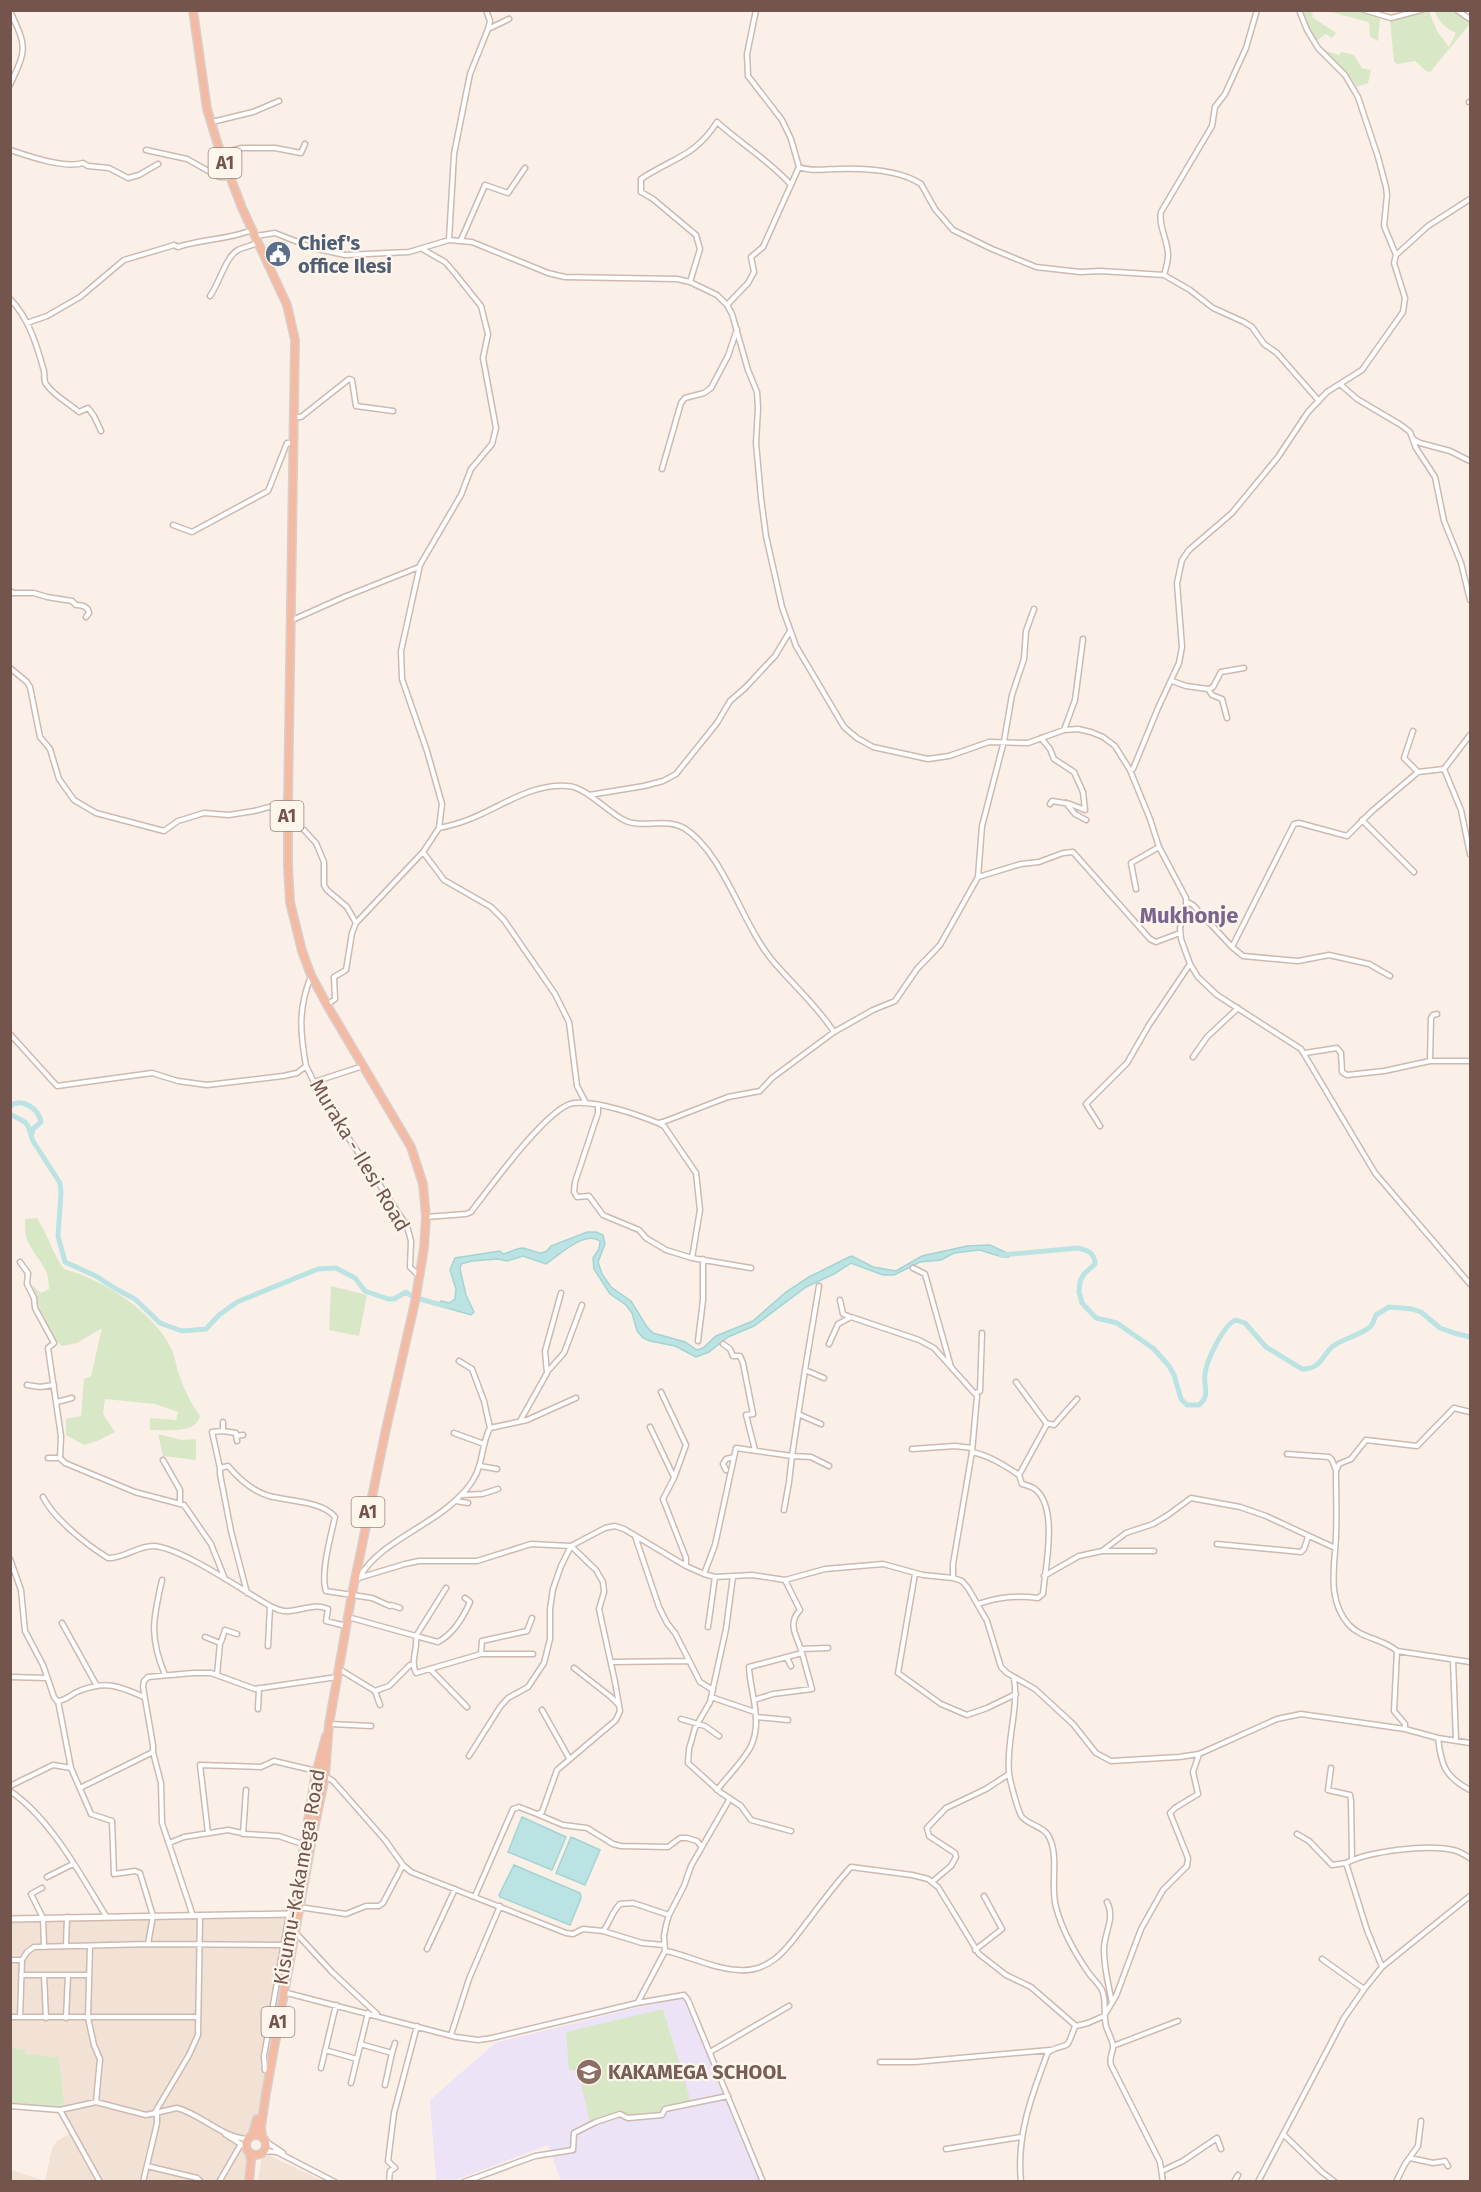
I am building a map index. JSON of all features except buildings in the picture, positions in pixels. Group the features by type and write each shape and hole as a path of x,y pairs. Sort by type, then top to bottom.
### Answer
{"highway":[{"name":"A1","path":"193,10 207,110 230,177 287,305 295,340 287,820 290,902 297,933 311,975 411,1147 423,1184 426,1217 420,1277"},
{"name":"Kisumu-Kakamega Road","path":"250,2137 256,2127 297,1905 316,1771 329,1724 352,1594 420,1277"},
{"name":"Kisumu-Kakamega Road","path":"264,2139 261,2127 266,2093 295,1932 297,1905 324,1786 329,1724"},
{"path":"314,1784 324,1786"},
{"path":"256,2135 264,2139 266,2147 256,2161 250,2180 251,2157 246,2148 250,2137 256,2135"},
{"path":"246,2148 255,2154 262,2153"}],"main road":[{"path":"10,1919 289,1914"}],"street":[{"path":"449,240 454,154 470,74 490,21 486,10"},
{"path":"727,305 753,275 755,269 751,264 751,257 763,247 799,167 791,139 782,120 748,76 747,54 756,10"},
{"path":"1164,275 1169,257 1160,222 1161,212 1212,126 1213,113 1240,63 1257,10"},
{"path":"1299,10 1318,48 1345,75 1358,97 1386,187 1384,226 1396,255"},
{"path":"1364,10 1390,18 1421,10"},
{"path":"1457,10 1470,19"},
{"path":"10,11 23,39 25,49 10,85"},
{"path":"488,29 509,20"},
{"path":"211,122 247,114 279,101"},
{"path":"690,282 700,249 696,235 653,199 641,192 641,179 696,148 707,138 717,122 734,138 767,162 791,185"},
{"path":"221,153 242,148 280,148 301,153 305,144"},
{"path":"10,150 41,161 103,166 128,178 158,165"},
{"path":"146,150 187,159 219,177 230,177"},
{"path":"799,167 816,170 864,169 893,173 916,180 921,184 942,220 953,230 1036,267 1080,273 1101,271 1164,275 1190,290 1213,308 1252,327 1264,344 1277,353 1319,401"},
{"path":"460,240 485,185 508,194 525,168"},
{"path":"1130,770 1133,769 1179,663 1182,647 1177,583 1182,560 1189,549 1232,513 1278,457 1308,412 1327,392 1362,370 1403,312 1405,298 1394,263 1396,255 1428,226 1470,199"},
{"path":"27,323 46,316 80,297 124,260 168,247 178,247 216,238 275,233 307,246 345,255 409,252 449,240 460,240 472,242 565,278 671,279 690,282 717,295 727,305 737,328 748,370 757,392 756,443 766,536 782,607 790,631 804,660 837,716 850,733 864,743 928,759 948,756 989,742 1028,743 1064,730 1078,729 1103,737 1115,746 1130,770 1159,847 1187,902 1180,933 1190,964 1206,987 1289,1040 1304,1053 1375,1173 1470,1284"},
{"path":"210,296 218,285 230,257 255,236"},
{"path":"327,1005 334,999 334,977 346,970 352,933 356,923 423,852 439,828 442,804 402,679 401,651 420,567 461,495 471,469 492,444 496,428 483,358 488,334 481,306 445,262 423,249"},
{"path":"10,298 22,312 27,323 44,369 45,383 79,412 88,408 101,431"},
{"path":"662,469 681,403 685,398 704,393 711,388 728,356 737,328"},
{"path":"295,417 301,417 349,379 353,382 356,406 393,411"},
{"path":"1340,384 1357,399 1410,432 1416,442 1450,451 1470,461"},
{"path":"1410,432 1416,448 1435,477 1444,521 1461,563 1470,600"},
{"path":"173,525 192,532 265,493 287,443 294,442"},
{"path":"290,621 420,567"},
{"path":"10,591 34,593 84,606 88,609 89,614 86,617"},
{"path":"658,1122 728,1097 760,1091 772,1078 834,1032 873,1010 895,1001 917,969 948,933 978,877 982,826 1004,741 1012,695 1024,659 1026,631 1034,609"},
{"path":"588,795 644,786 663,781 676,774 717,723 725,706 775,656 790,631"},
{"path":"1064,730 1076,700 1083,639"},
{"path":"10,668 30,687 40,737 50,749 59,779 74,800 96,813 164,831 178,821 204,813 229,815 254,812 288,802"},
{"path":"1172,681 1186,686 1208,689 1212,688 1221,672 1244,668"},
{"path":"1208,689 1222,699 1227,718"},
{"path":"1413,731 1404,756 1418,772"},
{"path":"1470,735 1444,769 1461,810 1470,854"},
{"path":"1041,738 1050,748 1054,759 1070,767 1074,772 1083,792 1085,810 1065,802 1052,801 1050,804"},
{"path":"1232,947 1293,824 1299,823 1344,837 1418,772 1444,769"},
{"path":"439,828 469,820 515,796 541,789 567,786 574,787 588,795 628,822 677,825 696,838 730,885 747,922 771,959 818,1009 834,1032"},
{"path":"1065,802 1075,814 1086,820"},
{"path":"287,820 304,830 316,843 324,862 324,885 347,907 356,923"},
{"path":"1362,820 1414,872"},
{"path":"1136,889 1131,863 1159,847"},
{"path":"423,852 444,880 491,907 504,920 555,994 569,1022 577,1086 586,1103"},
{"path":"978,877 1073,852 1150,939 1156,942 1180,933"},
{"path":"1187,902 1193,905 1240,955 1298,960 1329,955 1370,964 1390,976"},
{"path":"1100,1126 1086,1104 1127,1063 1149,1024 1190,964"},
{"name":"Muraka - Ilesi Road","path":"311,975 301,1008 300,1028 306,1066 322,1098 407,1226 411,1241 410,1267 420,1277"},
{"path":"1193,1057 1207,1037 1238,1008"},
{"path":"1430,1061 1431,1018 1432,1015 1437,1014"},
{"path":"10,1034 57,1086 152,1073 178,1081 207,1085 274,1078 297,1073 306,1066"},
{"path":"1304,1053 1337,1048 1341,1053 1342,1072 1347,1075 1384,1071 1430,1061 1470,1062"},
{"path":"314,1082 363,1066"},
{"path":"426,1217 471,1212 531,1137 555,1114 569,1104 586,1103 630,1112 664,1126 696,1173 700,1210 692,1258"},
{"path":"598,1106 598,1113 575,1182 575,1194 579,1197 589,1196 603,1215 639,1230 655,1244 692,1258 751,1268"},
{"path":"698,1341 703,1300 703,1259"},
{"path":"20,1262 28,1273 27,1284 34,1298 35,1308 54,1342 48,1348 61,1436 60,1458"},
{"path":"913,1268 925,1274 951,1368"},
{"path":"783,1510 819,1286"},
{"path":"547,1373 545,1351 561,1293"},
{"path":"840,1300 843,1314 919,1340 934,1348 976,1393"},
{"path":"520,1422 547,1373 564,1353 582,1305"},
{"path":"829,1344 838,1324 850,1317"},
{"path":"953,1578 953,1564 972,1450 976,1393 980,1391 982,1334"},
{"path":"723,1344 730,1349 733,1356 740,1356 743,1363 753,1414 746,1415 755,1450"},
{"path":"357,1579 373,1560 456,1501 480,1466 489,1428 484,1401 472,1369 459,1362"},
{"path":"805,1370 824,1378"},
{"path":"1016,1382 1046,1423 1054,1425 1077,1399"},
{"path":"27,1385 40,1387 54,1385"},
{"path":"661,1392 686,1445 674,1478 663,1499 686,1558 686,1566"},
{"path":"57,1402 72,1398"},
{"path":"489,1428 520,1422 576,1398"},
{"path":"1336,1471 1339,1464 1351,1459 1366,1440 1417,1446 1454,1408 1470,1412"},
{"path":"798,1414 821,1424"},
{"path":"223,1422 224,1431"},
{"path":"978,1604 996,1598 1017,1596 1041,1598 1049,1545 1048,1520 1043,1499 1034,1489 1020,1482 1019,1475 1046,1423"},
{"path":"650,1427 674,1478"},
{"path":"243,1435 236,1439 236,1433 212,1432 231,1531 247,1593"},
{"path":"454,1433 484,1444"},
{"path":"912,1449 955,1446 972,1450 997,1461 1019,1475"},
{"path":"704,1574 715,1545 736,1448 811,1458 829,1466"},
{"path":"1287,1454 1329,1457 1336,1471 1333,1585 1343,1617 1357,1632 1388,1643 1397,1651 1470,1662"},
{"path":"726,1470 723,1464 726,1459 734,1457"},
{"path":"48,1458 60,1458 65,1463 116,1485 180,1504 189,1510 212,1544 225,1580"},
{"path":"163,1460 180,1490 180,1504"},
{"path":"220,1468 228,1466 240,1482 267,1496 284,1498 330,1511 335,1517 325,1586 329,1592 372,1598 400,1608"},
{"path":"480,1466 497,1469"},
{"path":"461,1495 482,1494 498,1488"},
{"path":"43,1497 47,1505 66,1525 108,1558 115,1558 144,1547 167,1547 270,1606 284,1611 304,1607 324,1607 328,1609 327,1622 346,1626"},
{"path":"1102,1551 1119,1536 1153,1524 1191,1498 1240,1507 1284,1524 1335,1548"},
{"path":"456,1501 468,1503"},
{"path":"357,1579 412,1563 477,1561 520,1546 539,1544 571,1546 609,1527 620,1527 686,1566 716,1577 756,1575 785,1580 825,1569 859,1568 873,1565 895,1567 915,1574 962,1581 978,1604 991,1632 998,1660 1007,1673 1041,1694 1073,1724 1096,1754 1111,1761 1199,1754 1277,1719 1301,1714 1405,1729 1438,1738 1470,1743"},
{"path":"634,1535 659,1607 700,1682 713,1690"},
{"path":"1217,1544 1300,1552 1304,1549 1308,1537"},
{"path":"537,1814 543,1811 557,1770 616,1720 620,1711 612,1662 599,1609 604,1592 602,1578 571,1546"},
{"path":"469,1756 500,1707 508,1698 528,1687 544,1664 550,1638 553,1588 571,1546"},
{"path":"1044,1576 1079,1556 1102,1551 1154,1551"},
{"path":"10,1559 21,1590 25,1631 43,1665 54,1697 58,1701 71,1768 91,1814 112,1821 114,1874 139,1872 153,1916 148,1944"},
{"path":"915,1574 898,1672 941,1704 967,1715 1017,1693"},
{"path":"732,1576 726,1629 713,1690 689,1749 688,1763 729,1800 741,1806 751,1820 791,1831"},
{"path":"708,1627 716,1577"},
{"path":"162,1580 153,1628 157,1656 165,1675"},
{"path":"754,1700 773,1694 812,1689 802,1651 793,1632 795,1615 800,1610 785,1580"},
{"path":"446,1588 416,1636 417,1646 413,1665 416,1673 481,1654 533,1654"},
{"path":"348,1617 438,1642 452,1633 470,1602 465,1598"},
{"path":"268,1646 270,1606"},
{"path":"481,1654 482,1641 527,1631 532,1618"},
{"path":"62,1623 97,1686"},
{"path":"217,1675 220,1643 224,1631 237,1634"},
{"path":"205,1637 220,1643"},
{"path":"717,1790 750,1748 754,1736 756,1714 749,1667 787,1658 802,1651 828,1648"},
{"path":"1397,1651 1394,1711 1405,1724 1405,1729"},
{"path":"787,1658 791,1666"},
{"path":"1453,1660 1456,1741"},
{"path":"612,1662 689,1661"},
{"path":"143,2181 158,2123 155,2114 198,2035 200,1945 196,1916 162,1823 161,1783 153,1751 144,1681 148,1677 202,1673 217,1675 249,1688 259,1688 338,1673 375,1691 389,1686 410,1665 413,1665"},
{"path":"574,1668 618,1705"},
{"path":"430,1669 467,1707"},
{"path":"10,1677 47,1678"},
{"path":"1014,1678 1017,1693 1011,1735 1009,1774 1019,1812 1023,1818 1046,1831 1050,1838 1053,1850 1053,1888 1056,1907 1071,1945 1101,1989 1105,2007 1104,2016 1113,2046 1111,2065 1152,2146 1162,2171 1163,2181"},
{"path":"58,1701 97,1686 119,1686 145,1697"},
{"path":"258,1709 259,1688"},
{"path":"375,1691 380,1706"},
{"path":"711,1697 756,1714 788,1720"},
{"path":"542,1710 569,1758"},
{"path":"681,1719 698,1723 719,1736"},
{"path":"329,1724 371,1726"},
{"path":"1438,1738 1440,1759 1447,1772 1459,1784 1470,1790"},
{"path":"80,1788 153,1751"},
{"path":"1076,2026 1104,2016 1116,1996 1141,1929 1163,1890 1187,1866 1188,1858 1170,1814 1174,1808 1198,1794 1192,1772 1199,1754"},
{"path":"208,1833 200,1765 236,1768 264,1767 271,1761 316,1771"},
{"path":"10,1786 53,1766 71,1768"},
{"path":"1331,1768 1328,1790 1350,1795 1352,1860"},
{"path":"932,1882 951,1866 956,1857 955,1853 929,1836 927,1828 946,1808 986,1789 1009,1774"},
{"path":"325,1776 333,1781 411,1872 566,1933 573,1934 581,1929 603,1931 642,1943 664,1945"},
{"path":"10,1791 28,1805 73,1864 106,1916"},
{"path":"243,1834 246,1791"},
{"path":"637,2003 664,1951 664,1936 669,1915 684,1886 691,1866 729,1800"},
{"path":"475,1896 513,1809 517,1807 555,1822 587,1827 613,1844 621,1846 668,1847 680,1839 687,1838 697,1841 701,1846"},
{"path":"169,1844 183,1837 228,1830 243,1834 279,1836 306,1845"},
{"path":"1297,1833 1309,1840 1332,1865 1408,1849 1454,1850 1470,1858"},
{"path":"1346,1863 1367,1930 1382,1967"},
{"path":"46,1877 73,1864"},
{"path":"266,2070 264,2056 291,1907 297,1905 346,1914 366,1906 379,1906 383,1903 403,1865"},
{"path":"664,1951 732,1970 753,1970 768,1964 784,1951 851,1867 912,1875 932,1882 938,1887 975,1950 994,1967 1031,1987 1076,2026"},
{"path":"42,1887 31,1894 43,1918 44,1946"},
{"path":"427,1949 455,1889"},
{"path":"975,1950 1002,1929 984,1896"},
{"path":"1258,2181 1344,2018 1364,1989 1382,1967 1470,1896"},
{"path":"1107,1902 1111,1914 1103,1948 1112,2003"},
{"path":"603,1931 607,1927 612,1911 620,1904 633,1903 669,1915"},
{"path":"451,2035 469,1979 500,1906"},
{"path":"66,1946 67,1917"},
{"path":"295,1932 380,2016"},
{"path":"20,2017 22,1960 30,1949 44,1946 148,1944 284,1945"},
{"path":"90,1946 88,2018 94,2045 100,2059 96,2102"},
{"path":"1322,1959 1364,1989"},
{"path":"10,1960 22,1960"},
{"path":"21,1975 89,1975"},
{"path":"44,1975 46,2018"},
{"path":"66,2018 68,1975"},
{"path":"266,2093 270,2088 288,1983 287,1977"},
{"path":"286,1993 470,2040 492,2038 637,2003 684,1995 763,2181"},
{"path":"321,2068 336,2005"},
{"path":"710,2052 789,2006"},
{"path":"351,2083 368,2013"},
{"path":"10,2016 46,2018 198,2017"},
{"path":"1113,2046 1178,2021"},
{"path":"389,2181 390,2171 395,2168 388,2161 391,2131 417,2026"},
{"path":"880,2061 915,2062 1051,2050 1066,2047 1076,2026"},
{"path":"385,2085 395,2043"},
{"path":"360,2044 392,2053"},
{"path":"325,2050 357,2059"},
{"path":"1021,2181 1019,2164 1021,2136 1032,2095 1048,2052 1051,2050"},
{"path":"464,2181 535,2156 573,2150 574,2133 620,2114 628,2118 662,2115 664,2109 728,2096"},
{"path":"10,2106 60,2110 96,2102 139,2114 155,2114 177,2108 240,2138 250,2137"},
{"path":"60,2110 98,2181"},
{"path":"1396,2181 1418,2146 1421,2121"},
{"path":"214,2127 246,2148 219,2181"},
{"path":"1283,2134 1322,2172 1335,2181"},
{"path":"946,2149 1021,2136"},
{"path":"1162,2171 1183,2162 1216,2138 1221,2149"},
{"path":"264,2139 297,2161"},
{"path":"262,2153 276,2152 335,2181"},
{"path":"1410,2158 1433,2163 1445,2161 1448,2166"},
{"path":"147,2166 201,2181"},
{"path":"1234,2181 1238,2175"},
{"path":"185,2181 193,2177"}],"shaded area":[{"path":"293,1914 256,2126 246,2142 250,2154 249,2181 45,2181 52,2148 57,2141 73,2132 60,2111 65,2109 59,2057 24,2054 24,2049 11,2047 10,1919"},
{"name":"KAKAMEGA SCHOOL","path":"683,1996 761,2181 561,2181 548,2145 453,2181 436,2181 430,2100 495,2043"},
{"path":"264,2153 323,2181 258,2181"},
{"path":"11,2170 45,2181 11,2181"}],"green space":[{"path":"1300,11 1313,11 1312,17 1336,33 1332,38 1326,34 1316,41 1307,28"},
{"path":"1327,11 1376,11 1397,16 1429,11 1437,31 1449,47 1456,33 1443,24 1435,11 1455,11 1470,21 1470,24 1430,72 1415,61 1397,64 1394,62 1390,19 1380,18 1378,41 1370,37 1369,22"},
{"path":"1324,50 1339,55 1342,52 1354,55 1362,68 1371,70 1368,83 1357,87 1347,72 1345,73 1322,52"},
{"path":"37,1218 64,1269 94,1280 125,1298 152,1321 163,1334 172,1351 185,1391 200,1416 192,1426 179,1430 150,1430 150,1418 176,1420 178,1412 155,1404 105,1399 103,1414 115,1432 84,1445 66,1435 66,1419 81,1416 84,1379 91,1376 102,1328 77,1343 62,1346 51,1333 43,1318 32,1285 41,1293 49,1289 47,1274 31,1248 26,1234 25,1219"},
{"path":"331,1286 367,1295 359,1336 329,1330"},
{"path":"158,1434 182,1440 196,1439 196,1460 163,1456"},
{"path":"663,2009 691,2102 665,2107 660,2112 626,2116 620,2112 590,2122 578,2071 569,2070 566,2032"},
{"path":"10,2047 24,2049 25,2054 59,2057 65,2110 11,2106"}],"water":[{"path":"587,1232 603,1235 605,1244 598,1262 602,1274 611,1287 631,1301 647,1327 653,1333 685,1342 697,1350 703,1348 716,1336 753,1321 786,1292 809,1277 852,1256 873,1267 896,1271 922,1256 967,1246 990,1245 1009,1254 1009,1257 980,1250 954,1253 941,1260 920,1262 894,1275 883,1275 851,1263 806,1287 754,1326 728,1337 709,1352 696,1357 675,1346 643,1338 637,1331 632,1313 626,1305 610,1294 594,1269 593,1258 599,1249 600,1241 594,1238 572,1245 546,1264 523,1256 507,1261 498,1259 461,1264 466,1295 474,1312 471,1315 440,1306 441,1301 449,1303 455,1299 456,1289 450,1270 455,1258 500,1251 503,1254 523,1248 542,1253 551,1246"},
{"path":"522,1817 566,1837 552,1870 508,1852"},
{"path":"571,1837 600,1850 585,1885 556,1873"},
{"path":"514,1865 580,1893 581,1898 570,1925 500,1897"}],"waterway":[{"path":"10,1106 25,1104 37,1113 41,1122 33,1129 32,1134"},
{"path":"10,1114 28,1126 33,1141 60,1183 58,1236 65,1262 96,1276 135,1299 160,1323 182,1331 206,1329 219,1315 237,1302 318,1269 336,1268 355,1278 365,1291 388,1299 394,1299 406,1292 413,1297 445,1306"},
{"path":"1001,1255 1078,1248 1090,1253 1094,1257 1095,1264 1080,1281 1079,1292 1082,1303 1096,1318 1117,1323 1154,1349 1169,1366 1181,1399 1187,1405 1199,1405 1205,1398 1205,1374 1209,1361 1221,1335 1236,1320 1245,1323 1266,1347 1302,1369 1317,1365 1336,1344 1370,1327 1376,1315 1389,1307 1421,1312 1440,1328 1470,1337"}],"place":[{"name":"Chief's office Ilesi","path":"278,254"},
{"name":"KAKAMEGA SCHOOL","path":"589,2072"}],"district":[{"name":"Mukhonje","path":"1189,915"}]}
